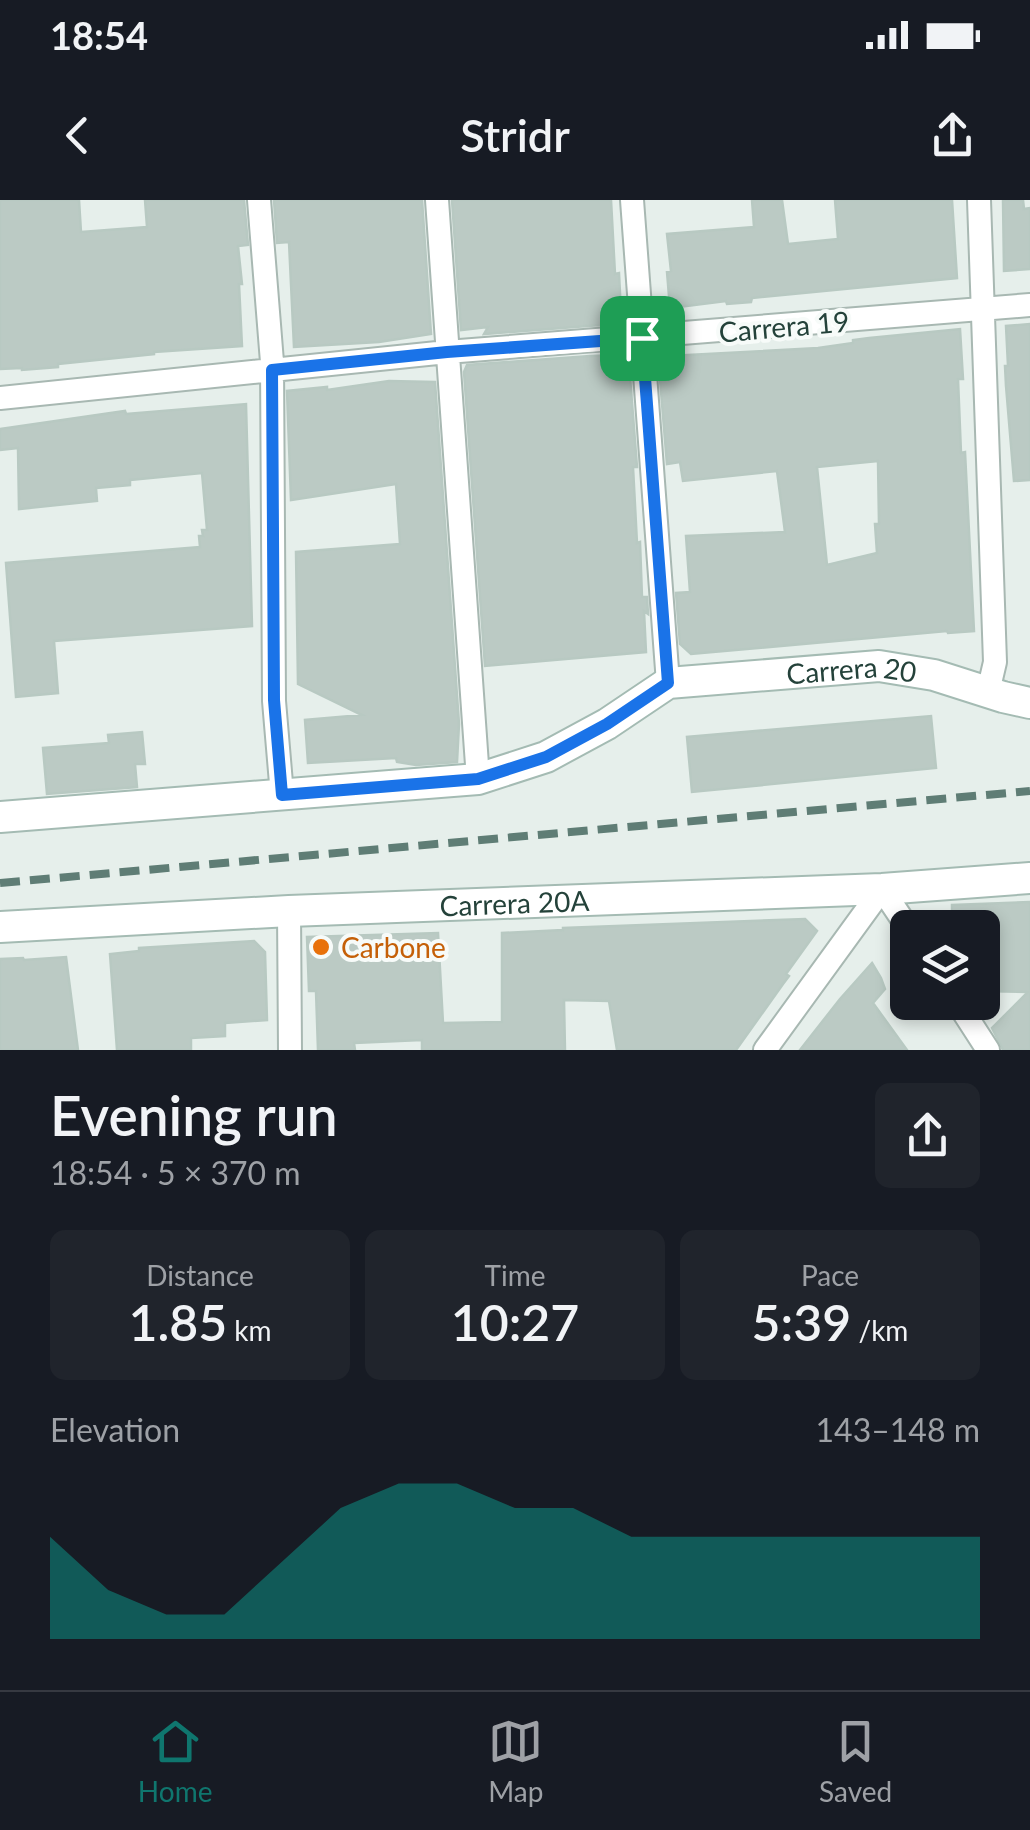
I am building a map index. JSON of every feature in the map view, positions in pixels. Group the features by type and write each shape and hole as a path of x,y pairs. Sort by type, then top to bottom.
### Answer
{"street":[{"path":"260,200 272,370 274,700 282,795"},
{"path":"437,200 478,779"},
{"path":"0,816 478,779 546,757 607,724 668,683 632,200"},
{"path":"978,200 995,662 988,692"},
{"name":"Carrera 19","path":"0,398 447,352 1030,305"},
{"name":"Carrera 20","path":"668,683 880,666 934,675 1030,703"},
{"name":"Carrera 20A","path":"0,927 882,889 1030,878"},
{"path":"765,1050 882,889 896,910"},
{"path":"289,912 290,1050"},
{"path":"969,1020 988,1050"}],"building":[{"path":"0,200 79,200 81,232 147,227 145,200 244,200 248,245 238,246 242,346 154,352 58,367 0,369"},
{"path":"274,200 422,200 431,334 379,342 294,347 289,242 277,243"},
{"path":"452,200 611,200 621,313 613,324 484,334 488,327 461,330"},
{"path":"752,200 782,200 788,244 838,239 835,200 952,200 957,278 670,308 667,234 754,227"},
{"path":"1003,200 1023,200 1024,209 1030,208 1030,269 1004,271"},
{"path":"1030,324 1030,480 1014,481 1006,386 1006,326"},
{"path":"960,329 961,453 965,452 974,631 691,654 680,644 676,593 690,592 686,536 785,532 777,471 683,481 680,462 667,464 659,367 669,356 818,348 853,340","holes":["878,461 879,524 875,524 877,553 827,565 817,467"]},
{"path":"624,355 629,364 637,467 633,467 642,597 647,597 646,652 485,666 464,372 467,365"},
{"path":"389,381 435,382 459,724 457,762 416,765 397,762 396,758 308,763 305,720 362,715 298,684 296,552 400,544 396,484 291,500 287,391"},
{"path":"246,404 252,626 54,641 58,693 16,697 6,563 200,547 199,536 207,530 202,473 130,480 130,485 96,488 97,501 19,509 18,448 0,450 0,429 125,411 126,414"},
{"path":"931,716 936,768 692,792 687,737"},
{"path":"142,732 145,764 135,764 137,787 47,794 43,748 109,743 108,735"},
{"path":"1030,902 1030,1050 1003,1050 992,1028 1028,992 1000,991 1000,910 952,910 952,905"},
{"path":"805,919 817,931 736,1050 617,1050 609,1001 564,1000 565,1050 422,1050 422,1040 354,1043 355,1050 318,1050 316,991 309,991 307,937 438,933 443,1023 502,1022 502,933"},
{"path":"254,941 265,952 267,1020 225,1023 225,1036 191,1038 191,1050 117,1050 110,954 139,948"},
{"path":"66,957 78,1050 0,1050 0,959"},
{"path":"872,963 885,989 873,1003 907,1050 800,1050 840,999"}],"railway":[{"path":"0,883 1030,791"}],"place":[{"name":"Carbone","path":"321,947"}],"route":[{"path":"642,338 668,683 607,724 546,757 478,779 282,795 274,700 272,370 642,338"}]}
